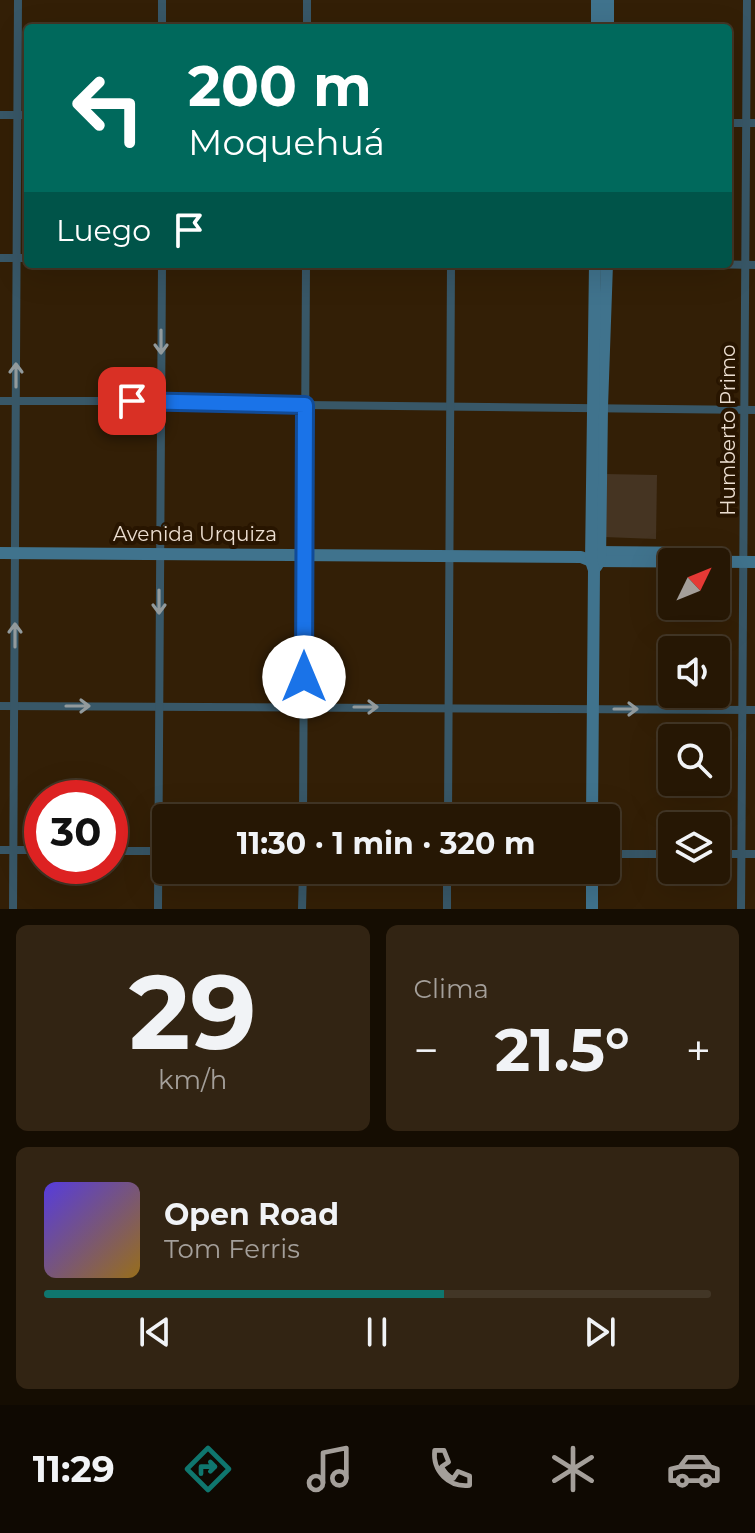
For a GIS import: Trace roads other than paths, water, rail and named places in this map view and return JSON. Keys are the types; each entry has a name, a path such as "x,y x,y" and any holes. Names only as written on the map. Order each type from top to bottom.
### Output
{"main road":[{"path":"597,0 597,24"},
{"path":"608,0 608,24"},
{"path":"595,268 598,408"},
{"path":"592,804 593,559 607,268"},
{"name":"Avenida Urquiza","path":"0,553 749,558"},
{"path":"592,884 592,909"}],"street":[{"path":"13,909 17,258 23,115 18,0"},
{"path":"162,0 162,24"},
{"path":"307,0 307,24"},
{"name":"Humberto Primo","path":"741,909 742,710 749,558 744,410 750,265 747,0"},
{"path":"0,115 23,115"},
{"path":"0,258 24,258"},
{"path":"161,804 162,268"},
{"path":"303,804 306,268"},
{"path":"448,804 451,268"},
{"path":"0,401 755,410"},
{"path":"0,706 755,710"},
{"path":"0,850 24,850"},
{"path":"128,851 152,851"},
{"path":"620,854 658,854"},
{"path":"730,854 755,854"},
{"path":"158,909 160,884"},
{"path":"302,909 303,884"},
{"path":"447,884 447,909"}]}
